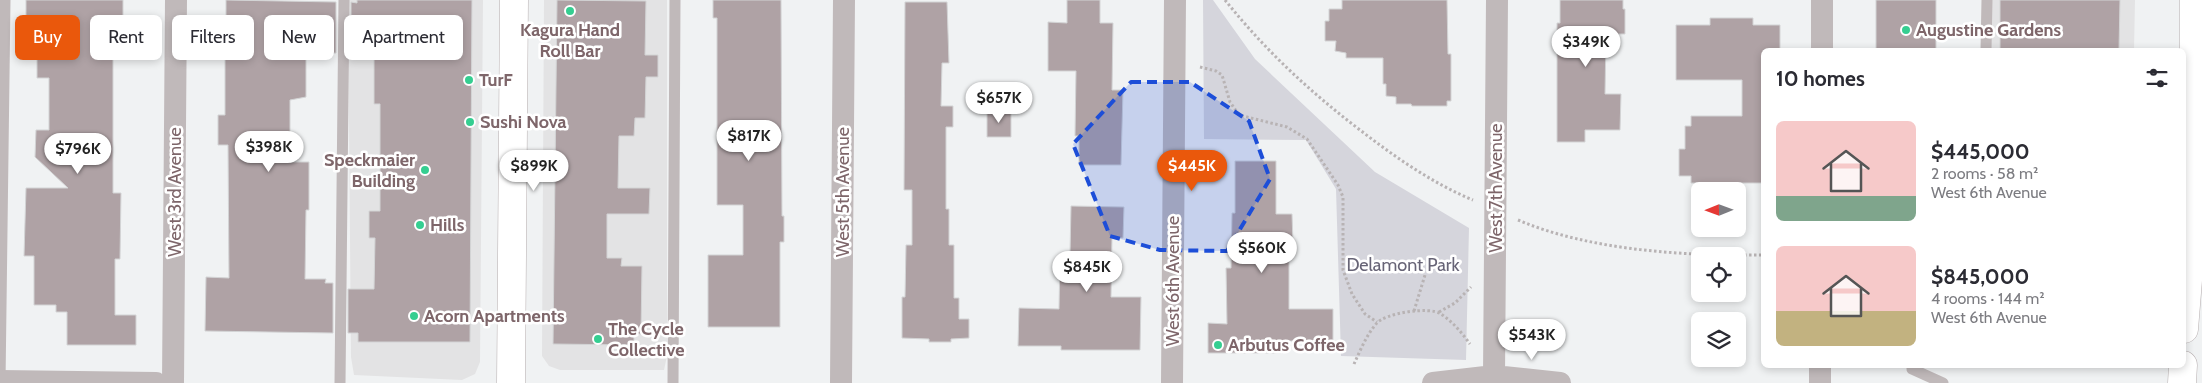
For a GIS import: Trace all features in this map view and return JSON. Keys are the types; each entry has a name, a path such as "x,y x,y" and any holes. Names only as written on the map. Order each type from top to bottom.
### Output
{"main road":[{"path":"511,383 514,0"},
{"path":"2186,270 2187,240 2194,207 2194,0"},
{"path":"2182,383 2183,368"}],"street":[{"name":"West 3rd Avenue","path":"173,383 176,0"},
{"name":"West 5th Avenue","path":"841,383 844,0"},
{"name":"West 6th Avenue","path":"1172,383 1175,0"},
{"name":"West 7th Avenue","path":"1494,376 1497,0"},
{"path":"1822,0 1822,48"},
{"path":"1820,368 1820,383"},
{"path":"1433,383 1494,376 1560,383"},
{"path":"0,382 156,383"}],"lane":[{"path":"0,382 5,0"},
{"path":"340,383 344,0"},
{"path":"673,383 676,0"},
{"path":"1986,48 1987,0"},
{"path":"1912,368 1943,383"}],"path":[{"path":"1225,0 1274,57 1317,97 1413,168 1449,190 1471,199"},
{"path":"1200,67 1216,71 1222,75 1230,102 1240,115 1287,127 1307,139 1338,185 1343,197 1344,270 1352,294 1365,314 1377,322"},
{"path":"1521,221 1587,240 1648,250 1701,256 1761,255"},
{"path":"1414,311 1425,275"},
{"path":"1354,364 1377,322 1392,315 1414,311 1439,312 1455,303 1470,287"},
{"path":"1439,312 1457,328 1470,344"}],"highlighted area":[{"path":"1131,82 1190,82 1249,121 1270,179 1227,251 1160,250 1110,236 1073,144"}],"shaded area":[{"path":"348,0 483,0 480,362 475,374 462,380 354,375 351,357 349,60 463,60 463,15 348,15"},
{"path":"544,0 667,0 667,356 664,370 560,370 549,366 542,356"},
{"path":"1987,0 2135,0 2134,48 1986,48"}],"green space":[{"name":"Delamont Park","path":"1203,0 1213,0 1255,59 1375,172 1469,228 1466,360 1341,356 1336,189 1306,140 1204,139"}],"building":[{"path":"26,0 123,0 123,15 90,15 90,60 113,60 113,193 121,193 120,259 115,259 115,315 136,315 136,345 67,345 67,312 56,312 56,305 34,305 34,256 24,256 26,188 68,188 35,157 36,130 49,130 49,78 37,78 37,60 80,60 80,15 26,15"},
{"path":"226,0 336,2 336,53 334,53 334,15 264,15 264,60 306,60 306,97 290,100 290,162 309,162 309,210 306,210 305,279 326,279 325,283 333,283 333,333 205,331 206,277 229,278 228,145 218,145 218,115 225,115 225,60 254,60 254,15 226,15"},
{"path":"357,0 472,0 470,342 358,342 358,333 348,333 348,289 374,289 375,238 369,238 369,211 380,211 380,104 374,104 374,60 463,60 463,15 351,15 351,2 357,3"},
{"path":"557,0 646,1 645,55 658,55 658,77 646,77 645,118 635,118 634,136 619,136 618,188 650,188 649,214 607,214 607,258 622,258 621,266 642,266 641,334 634,334 634,345 553,344"},
{"path":"713,0 781,0 782,216 784,216 784,242 780,242 780,327 708,327 708,255 743,255 743,205 717,205 717,18 713,18"},
{"path":"1067,0 1100,0 1100,23 1113,23 1112,90 1123,90 1121,165 1079,165 1079,136 1075,136 1076,71 1048,71 1048,22 1067,23"},
{"path":"1342,0 1447,0 1448,54 1451,54 1451,101 1447,101 1447,106 1396,104 1396,97 1386,96 1386,84 1383,84 1383,58 1346,58 1346,53 1335,51 1336,41 1325,41 1325,21 1329,21 1329,9 1342,9"},
{"path":"1560,0 1623,0 1623,9 1625,9 1625,34 1606,34 1605,94 1621,94 1620,130 1585,130 1585,142 1557,142 1557,23 1560,23"},
{"name":"Augustine Gardens","path":"1876,0 1936,0 1936,48 1876,48"},
{"path":"2000,0 2120,0 2119,48 2000,48"},
{"path":"905,2 947,2 949,63 942,63 941,106 953,106 953,127 946,127 946,209 949,209 949,245 954,245 954,298 959,298 959,319 969,319 969,338 951,339 951,342 929,342 929,339 902,338 902,297 905,297 906,245 912,245 912,190 904,190"},
{"path":"1710,18 1753,18 1753,25 1780,25 1780,48 1761,48 1761,183 1691,182 1691,176 1679,176 1679,149 1685,149 1685,126 1691,126 1691,116 1742,116 1742,80 1676,80 1676,25 1710,25"},
{"path":"987,111 1011,111 1011,137 987,137"},
{"path":"1235,161 1276,161 1276,214 1292,214 1293,244 1289,244 1289,309 1333,309 1333,341 1281,341 1281,353 1208,353 1208,323 1227,324 1226,268 1231,268 1232,213 1235,213"},
{"path":"1071,206 1124,207 1123,238 1112,238 1111,297 1141,297 1140,350 1061,350 1061,346 1018,346 1019,308 1059,309 1060,254 1070,254"}],"place":[{"name":"Kagura Hand Roll Bar","path":"570,11"},
{"name":"Augustine Gardens","path":"1906,30"},
{"name":"TurF","path":"469,80"},
{"name":"Sushi Nova","path":"470,122"},
{"name":"Speckmaier Building","path":"425,170"},
{"name":"Hills","path":"420,225"},
{"name":"Acorn Apartments","path":"414,316"},
{"name":"The Cycle Collective","path":"598,339"},
{"name":"Arbutus Coffee","path":"1218,345"}]}
